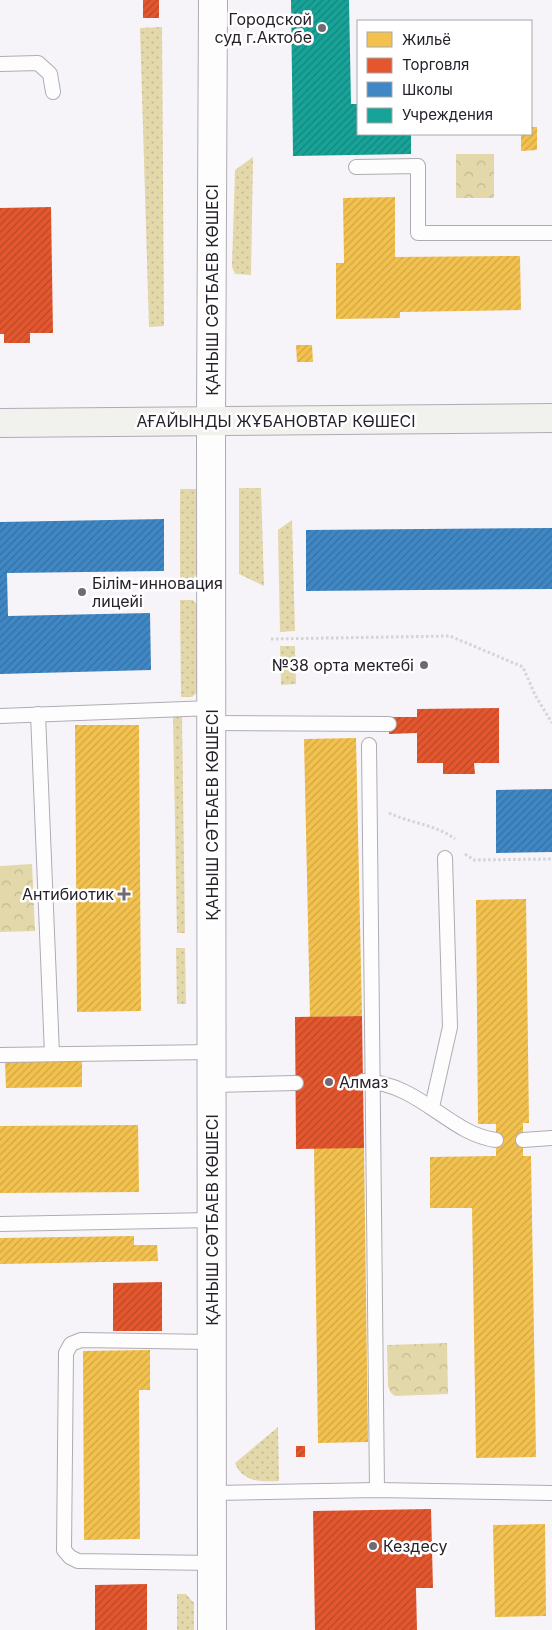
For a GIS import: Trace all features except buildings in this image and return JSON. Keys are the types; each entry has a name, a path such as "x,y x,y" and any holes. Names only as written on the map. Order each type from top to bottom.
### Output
{"street":[{"name":"ҚАНЫШ СӘТБАЕВ КӨШЕСІ","path":"212,1630 211,421 214,0"},
{"name":"АҒАЙЫНДЫ ЖҰБАНОВТАР КӨШЕСІ","path":"0,423 552,418"}],"lane":[{"path":"0,64 38,63 50,74 53,92"},
{"path":"356,167 418,166 418,233 552,233"},
{"path":"38,714 52,1054"},
{"path":"0,716 38,714 212,715 389,724"},
{"path":"369,745 369,1082 378,1490"},
{"path":"432,1107 450,1028 446,858"},
{"path":"0,1055 212,1052"},
{"path":"369,1082 413,1095 480,1138 496,1140"},
{"path":"212,1085 296,1083"},
{"path":"523,1140 552,1138"},
{"path":"0,1224 212,1220"},
{"path":"212,1342 81,1340 71,1344 66,1353 64,1550 70,1557 78,1561 212,1563"},
{"path":"212,1493 378,1490 552,1493"}],"path":[{"path":"271,639 450,636 523,667 535,695 552,724"},
{"path":"383,810 406,821 447,833 458,842"},
{"path":"461,848 464,853 474,860 552,859"}],"green space":[{"path":"162,27 164,326 149,327 140,28"},
{"path":"456,154 494,154 494,198 456,198"},
{"path":"253,157 251,275 235,274 232,267 235,170"},
{"path":"239,488 261,488 264,586 239,574"},
{"path":"180,489 196,489 197,573 193,579 180,579"},
{"path":"292,520 295,631 280,632 278,530"},
{"path":"180,600 193,600 200,608 200,690 192,697 181,697"},
{"path":"280,646 295,646 296,684 281,685"},
{"path":"173,717 182,717 185,933 177,933"},
{"path":"32,864 35,931 0,932 0,866"},
{"path":"176,948 185,948 186,1004 177,1004"},
{"path":"447,1343 448,1394 395,1396 391,1393 388,1386 387,1345"},
{"path":"278,1427 279,1481 253,1480 242,1474 235,1463"},
{"path":"177,1594 186,1594 194,1603 194,1630 177,1630"}],"place":[{"name":"Городской суд г.Актобе","path":"322,28"},
{"name":"Білім-инновация лицейі","path":"82,592"},
{"name":"№38 орта мектебі","path":"424,665"},
{"name":"Антибиотик","path":"124,894"},
{"name":"Алмаз","path":"329,1082"},
{"name":"Кездесу","path":"373,1546"}]}
